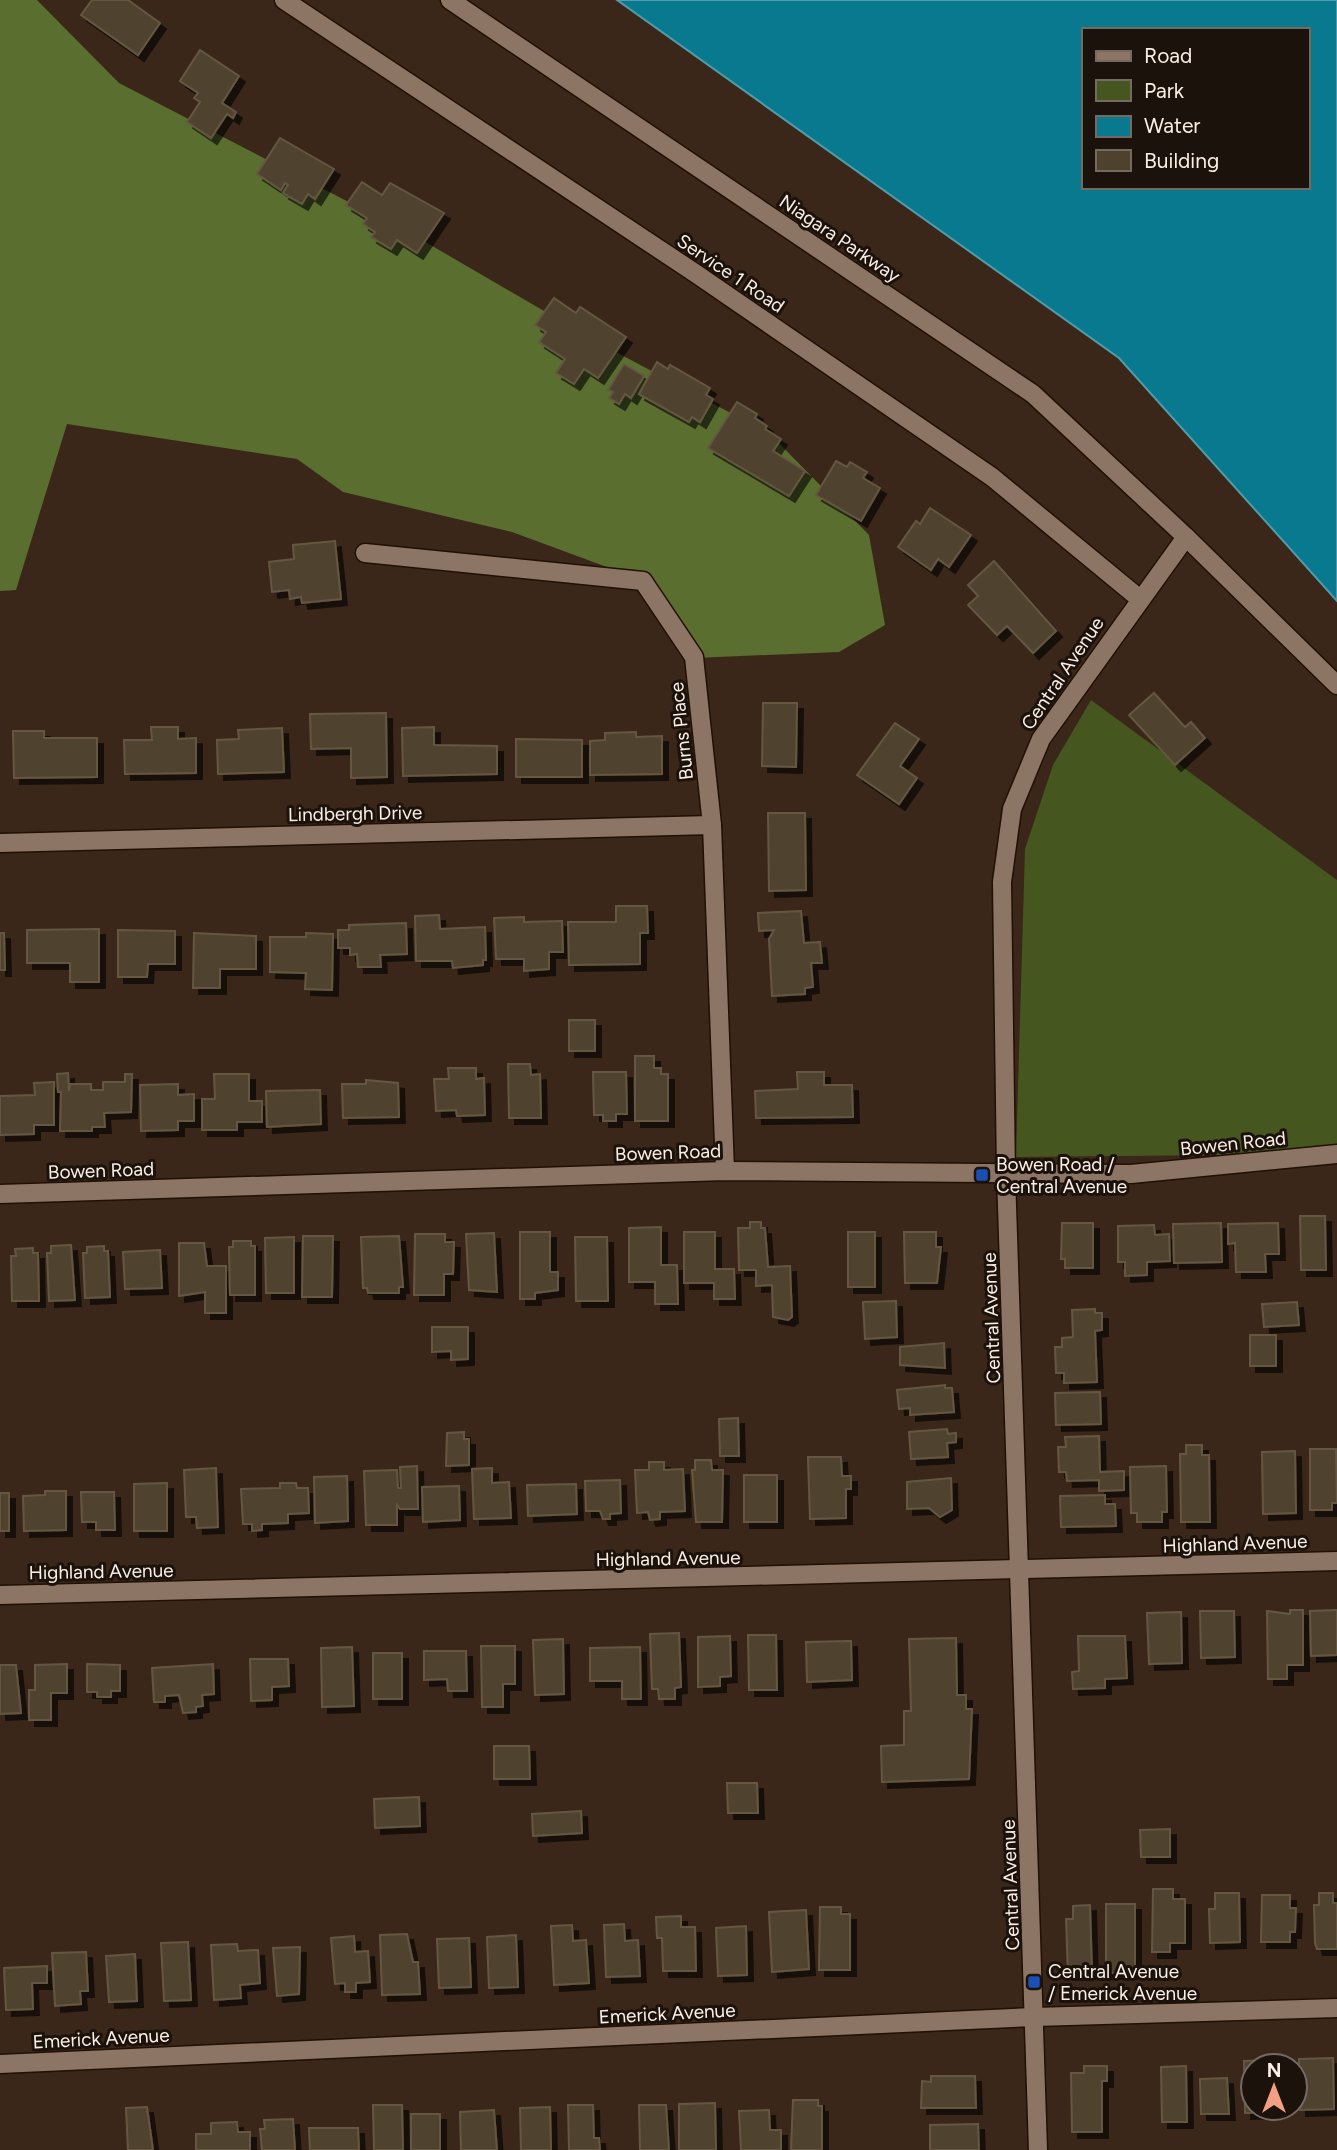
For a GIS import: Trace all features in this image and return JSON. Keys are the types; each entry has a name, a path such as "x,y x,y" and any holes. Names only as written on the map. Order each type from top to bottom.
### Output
{"street":[{"name":"Service 1 Road","path":"285,0 684,266 992,477 1140,599"},
{"name":"Niagara Parkway","path":"450,0 1032,394 1186,537 1337,685"},
{"name":"Central Avenue","path":"1038,2150 1006,1175 1002,882 1012,809 1041,739 1186,537"},
{"name":"Burns Place","path":"365,553 643,581 694,657 712,825 725,1171"},
{"name":"Lindbergh Drive","path":"0,843 712,825"},
{"name":"Bowen Road","path":"0,1194 725,1171 1131,1174 1337,1154"},
{"name":"Highland Avenue","path":"0,1595 1337,1561"},
{"name":"Emerick Avenue","path":"0,2064 1035,2017 1337,2008"}],"green space":[{"path":"0,0 37,0 119,83 422,240 599,343 770,434 869,535 885,625 839,652 694,658 642,580 512,532 343,492 297,459 67,424 16,590 0,591"},
{"path":"1091,700 1337,880 1337,1154 1016,1157 1025,849 1053,765"}],"water":[{"path":"617,0 1337,0 1337,601 1119,358"}],"building":[{"path":"92,0 128,0 160,23 138,55 81,15"},
{"path":"200,50 239,76 222,103 236,112 233,118 227,114 211,138 187,122 200,102 194,98 198,93 180,81"},
{"path":"280,138 334,169 315,199 308,194 302,204 283,193 288,185 285,183 281,190 257,174"},
{"path":"362,182 382,195 390,183 444,213 417,253 397,240 391,249 371,237 375,232 363,224 367,218 346,205"},
{"path":"554,298 576,313 580,307 626,337 598,378 584,369 574,384 556,373 565,359 539,342 546,332 535,325"},
{"path":"657,362 668,369 670,365 710,388 706,395 713,399 700,422 692,417 689,422 639,394"},
{"path":"624,364 644,376 631,398 625,394 619,404 609,398 613,392 608,390"},
{"path":"737,402 757,414 755,418 767,426 765,429 781,439 773,451 805,471 789,496 708,448"},
{"path":"836,461 847,467 850,462 867,472 863,478 880,488 861,521 816,495"},
{"path":"930,508 971,535 949,567 938,559 931,570 898,547 916,521 920,524"},
{"path":"335,541 341,599 302,603 301,597 290,599 289,590 272,592 269,562 294,559 293,545"},
{"path":"994,561 1056,631 1033,653 1007,626 997,635 968,605 978,596 968,585"},
{"path":"1154,693 1185,727 1191,722 1205,738 1175,765 1129,715"},
{"path":"763,703 797,703 796,767 762,766"},
{"path":"386,713 387,777 351,778 351,748 311,749 310,714"},
{"path":"895,723 919,739 900,766 917,778 899,804 857,775"},
{"path":"151,727 178,727 178,739 196,738 196,773 125,774 124,740 152,740"},
{"path":"434,727 434,745 497,746 497,774 403,776 402,728"},
{"path":"282,728 284,772 218,774 217,740 239,739 238,730"},
{"path":"13,731 44,731 44,738 97,738 97,777 14,778"},
{"path":"636,732 636,737 662,736 662,774 590,775 590,741 605,740 605,733"},
{"path":"516,739 582,740 582,777 516,777"},
{"path":"768,813 805,813 806,890 769,891"},
{"path":"616,906 647,906 648,933 640,933 640,964 569,965 568,922 616,922"},
{"path":"801,911 804,943 820,942 822,963 811,963 813,987 805,988 805,994 772,996 769,939 774,930 759,931 758,913"},
{"path":"439,915 440,929 485,927 486,960 483,960 483,965 453,968 452,961 416,961 415,916"},
{"path":"524,917 524,922 562,921 563,952 549,952 549,969 524,971 524,959 496,959 494,918"},
{"path":"406,923 407,954 380,955 381,967 358,967 357,954 350,955 350,948 338,948 338,930 349,930 349,925"},
{"path":"99,929 99,982 70,982 70,963 27,963 27,930"},
{"path":"118,930 175,931 175,964 148,964 147,977 118,977"},
{"path":"0,933 4,933 5,970 0,970"},
{"path":"194,933 256,936 256,969 220,969 220,988 193,988"},
{"path":"306,933 333,934 332,990 305,989 306,973 270,972 270,937 306,937"},
{"path":"569,1020 595,1020 595,1051 569,1051"},
{"path":"635,1056 654,1056 654,1068 661,1068 661,1074 668,1074 668,1121 635,1121"},
{"path":"508,1064 530,1064 531,1075 540,1074 541,1118 509,1118"},
{"path":"448,1068 476,1068 476,1079 484,1078 485,1115 457,1116 456,1110 436,1111 434,1079 449,1079"},
{"path":"593,1072 626,1072 627,1114 616,1114 616,1121 603,1121 603,1115 594,1115"},
{"path":"797,1072 824,1072 824,1085 852,1085 853,1117 756,1118 755,1091 798,1089"},
{"path":"68,1073 69,1091 70,1084 91,1084 91,1090 103,1090 103,1082 125,1082 125,1074 132,1074 131,1112 104,1113 105,1127 92,1127 92,1131 60,1131 61,1092 58,1092 57,1074"},
{"path":"214,1074 249,1074 249,1101 262,1101 262,1122 237,1122 237,1130 202,1130 202,1099 215,1099"},
{"path":"366,1080 398,1083 399,1117 343,1118 342,1084 366,1084"},
{"path":"54,1082 54,1125 34,1125 34,1134 0,1135 0,1096 35,1095 34,1083"},
{"path":"178,1084 178,1095 194,1094 194,1121 178,1121 178,1130 141,1131 140,1085"},
{"path":"320,1090 321,1124 267,1127 266,1091"},
{"path":"1300,1216 1325,1216 1326,1270 1301,1270"},
{"path":"750,1222 761,1222 761,1228 765,1228 768,1267 790,1266 792,1317 788,1320 773,1317 772,1285 756,1286 756,1270 739,1270 738,1228 750,1228"},
{"path":"1062,1223 1093,1223 1093,1268 1065,1268 1065,1259 1061,1259"},
{"path":"1221,1223 1222,1262 1174,1263 1173,1224"},
{"path":"1278,1223 1279,1254 1265,1254 1266,1272 1236,1272 1235,1243 1228,1244 1228,1224"},
{"path":"1154,1225 1155,1235 1169,1234 1170,1261 1147,1262 1147,1275 1125,1276 1125,1262 1118,1262 1118,1226"},
{"path":"661,1227 661,1265 677,1265 678,1304 655,1304 655,1282 629,1282 629,1228"},
{"path":"520,1232 550,1232 550,1272 558,1272 558,1290 535,1293 535,1299 520,1299"},
{"path":"684,1232 715,1232 715,1269 734,1269 735,1299 714,1299 714,1283 684,1283"},
{"path":"848,1232 875,1232 875,1287 848,1287"},
{"path":"904,1232 936,1232 936,1247 941,1247 937,1283 905,1283"},
{"path":"494,1233 497,1292 469,1290 466,1234"},
{"path":"415,1234 445,1234 445,1242 454,1242 453,1274 444,1274 444,1295 414,1295"},
{"path":"303,1236 333,1236 332,1297 302,1297"},
{"path":"399,1236 403,1287 399,1287 399,1293 368,1293 367,1288 363,1288 361,1237"},
{"path":"294,1237 294,1293 266,1293 265,1238"},
{"path":"575,1237 607,1237 608,1301 576,1301"},
{"path":"233,1241 251,1241 251,1246 255,1246 255,1295 230,1295 229,1247 233,1247"},
{"path":"179,1243 204,1243 207,1266 226,1266 226,1313 205,1313 205,1292 179,1296"},
{"path":"71,1245 75,1300 49,1301 47,1253 51,1253 51,1246"},
{"path":"104,1246 104,1251 108,1251 110,1297 85,1298 83,1253 87,1253 87,1247"},
{"path":"33,1248 33,1253 38,1253 39,1301 12,1301 11,1256 16,1256 15,1249"},
{"path":"160,1250 162,1288 125,1289 123,1252"},
{"path":"896,1301 897,1337 865,1339 863,1302"},
{"path":"1297,1302 1299,1325 1264,1327 1262,1304"},
{"path":"1095,1309 1095,1313 1102,1313 1102,1330 1095,1331 1097,1382 1064,1383 1064,1373 1056,1373 1055,1347 1062,1347 1062,1338 1073,1337 1072,1310"},
{"path":"432,1327 468,1327 468,1359 451,1360 451,1351 432,1352"},
{"path":"1250,1335 1276,1335 1276,1366 1250,1366"},
{"path":"944,1343 945,1368 900,1365 900,1347"},
{"path":"945,1385 945,1388 952,1388 954,1412 910,1415 910,1408 899,1409 897,1390"},
{"path":"1100,1392 1101,1424 1056,1425 1055,1393"},
{"path":"738,1418 739,1456 720,1456 719,1419"},
{"path":"947,1429 948,1434 956,1433 956,1442 947,1443 948,1457 911,1459 909,1432"},
{"path":"464,1432 464,1439 469,1439 469,1465 446,1466 447,1433"},
{"path":"1099,1436 1100,1472 1124,1471 1124,1490 1099,1491 1099,1480 1067,1481 1066,1472 1059,1472 1058,1447 1066,1447 1065,1437"},
{"path":"1186,1445 1202,1445 1202,1455 1209,1455 1210,1522 1181,1522 1180,1454 1186,1454"},
{"path":"1310,1449 1336,1449 1337,1503 1332,1503 1332,1510 1310,1510"},
{"path":"1295,1451 1296,1513 1263,1514 1262,1452"},
{"path":"808,1457 841,1457 842,1476 851,1476 851,1489 846,1489 846,1518 810,1519"},
{"path":"695,1460 711,1460 712,1470 723,1470 722,1522 696,1522 692,1470 695,1470"},
{"path":"649,1462 664,1462 664,1470 683,1469 685,1511 660,1512 660,1519 650,1520 648,1512 637,1513 635,1470 649,1470"},
{"path":"417,1466 418,1509 400,1509 397,1505 397,1525 366,1525 364,1471 397,1470 398,1488 401,1488 400,1467"},
{"path":"1166,1466 1167,1512 1162,1512 1162,1522 1137,1522 1137,1513 1131,1513 1130,1467"},
{"path":"216,1468 218,1527 197,1528 196,1517 186,1517 184,1470"},
{"path":"492,1468 492,1483 509,1482 511,1518 474,1519 472,1469"},
{"path":"744,1475 777,1475 777,1522 744,1522"},
{"path":"347,1476 348,1521 315,1523 314,1477"},
{"path":"951,1478 952,1510 940,1517 929,1508 907,1509 907,1482"},
{"path":"620,1480 621,1513 610,1514 610,1519 603,1519 600,1511 586,1511 585,1481"},
{"path":"167,1483 167,1531 134,1531 134,1484"},
{"path":"280,1483 296,1483 297,1488 308,1488 309,1513 288,1514 288,1523 262,1524 262,1530 252,1531 252,1524 243,1524 241,1489 280,1488"},
{"path":"576,1484 577,1514 528,1516 527,1485"},
{"path":"459,1486 460,1520 423,1522 422,1487"},
{"path":"45,1491 66,1491 66,1530 24,1531 23,1496 45,1495"},
{"path":"81,1492 114,1492 115,1530 96,1530 96,1522 82,1522"},
{"path":"0,1493 9,1493 9,1531 0,1531"},
{"path":"1105,1495 1105,1504 1115,1504 1116,1526 1061,1527 1060,1496"},
{"path":"1290,1610 1303,1610 1303,1665 1287,1665 1287,1679 1268,1679 1267,1611 1290,1614"},
{"path":"1337,1610 1337,1655 1311,1656 1310,1611"},
{"path":"1200,1611 1234,1611 1235,1657 1201,1658"},
{"path":"1181,1612 1182,1663 1149,1664 1147,1613"},
{"path":"679,1633 681,1687 675,1688 675,1699 659,1699 658,1689 652,1689 650,1634"},
{"path":"748,1635 776,1635 777,1690 749,1690"},
{"path":"730,1636 731,1676 720,1677 720,1686 698,1687 698,1637"},
{"path":"1078,1636 1125,1636 1127,1678 1105,1679 1105,1688 1073,1689 1072,1672 1079,1671"},
{"path":"956,1638 957,1695 966,1695 966,1709 972,1709 969,1779 882,1782 881,1746 904,1745 904,1711 911,1711 909,1639"},
{"path":"563,1639 564,1694 535,1695 533,1640"},
{"path":"851,1641 852,1680 807,1682 806,1642"},
{"path":"481,1646 515,1646 515,1684 503,1684 503,1707 482,1707"},
{"path":"352,1647 354,1706 322,1707 321,1648"},
{"path":"640,1647 641,1699 622,1699 622,1681 590,1681 590,1648"},
{"path":"424,1651 466,1651 467,1691 448,1691 447,1679 424,1680"},
{"path":"373,1653 402,1653 402,1699 373,1699"},
{"path":"250,1659 288,1659 289,1686 272,1687 272,1700 251,1701"},
{"path":"67,1664 67,1693 51,1693 51,1720 29,1720 29,1690 35,1690 35,1665"},
{"path":"87,1664 120,1665 120,1691 111,1691 111,1697 97,1697 97,1692 87,1692"},
{"path":"213,1664 214,1694 202,1695 203,1706 196,1707 196,1712 183,1713 179,1695 165,1696 165,1702 154,1702 152,1668"},
{"path":"0,1665 16,1665 21,1713 0,1714"},
{"path":"494,1746 529,1746 530,1779 494,1779"},
{"path":"727,1783 757,1783 758,1813 728,1813"},
{"path":"419,1797 420,1826 375,1828 374,1799"},
{"path":"581,1811 582,1833 533,1836 532,1814"},
{"path":"1170,1829 1170,1857 1141,1857 1140,1830"},
{"path":"1153,1889 1173,1889 1173,1899 1185,1899 1185,1943 1170,1943 1170,1952 1152,1952"},
{"path":"1215,1893 1239,1893 1240,1942 1210,1943 1209,1909 1215,1909"},
{"path":"1319,1893 1333,1893 1333,1903 1337,1903 1337,1949 1317,1949 1315,1943 1314,1905 1319,1905"},
{"path":"1262,1895 1290,1895 1290,1908 1296,1908 1295,1932 1290,1932 1290,1942 1261,1942"},
{"path":"1106,1904 1135,1904 1135,1973 1106,1973"},
{"path":"1090,1905 1092,1973 1068,1974 1066,1919 1073,1919 1073,1906"},
{"path":"820,1907 841,1907 841,1914 850,1914 850,1970 819,1970"},
{"path":"806,1910 809,1969 772,1972 769,1912"},
{"path":"681,1916 681,1927 695,1927 696,1971 663,1971 662,1938 657,1938 656,1917"},
{"path":"624,1924 625,1941 638,1940 640,1976 606,1977 604,1925"},
{"path":"572,1925 573,1941 586,1940 589,1983 554,1985 551,1926"},
{"path":"746,1926 747,1975 718,1976 716,1928"},
{"path":"407,1934 413,1962 418,1962 420,1994 382,1995 380,1935"},
{"path":"516,1935 518,1987 489,1988 487,1937"},
{"path":"354,1936 355,1952 368,1951 370,1982 356,1983 356,1992 345,1992 345,1983 335,1984 331,1938"},
{"path":"469,1938 471,1987 439,1988 437,1939"},
{"path":"188,1942 191,2000 164,2001 161,1943"},
{"path":"237,1944 238,1951 258,1950 260,1983 240,1985 241,1998 214,2000 211,1945"},
{"path":"300,1947 299,1994 277,1996 273,1948"},
{"path":"86,1952 88,1991 80,1991 81,2004 55,2006 52,1953"},
{"path":"135,1954 137,2001 109,2002 106,1956"},
{"path":"47,1966 47,1983 32,1983 33,2009 6,2010 4,1968"},
{"path":"1333,2058 1334,2109 1309,2110 1309,2059"},
{"path":"1084,2066 1107,2066 1107,2081 1102,2081 1102,2132 1072,2132 1071,2073 1084,2073"},
{"path":"1186,2066 1187,2122 1162,2122 1161,2067"},
{"path":"931,2076 975,2076 976,2108 921,2108 922,2081 931,2082"},
{"path":"1227,2078 1229,2114 1201,2114 1200,2079"},
{"path":"793,2100 818,2100 818,2106 822,2106 822,2150 791,2150"},
{"path":"715,2103 716,2150 679,2150 679,2104"},
{"path":"373,2105 402,2105 403,2150 374,2150"},
{"path":"568,2105 593,2105 594,2138 599,2138 600,2150 569,2150"},
{"path":"639,2105 666,2105 669,2150 640,2150"},
{"path":"147,2107 153,2150 128,2150 126,2108"},
{"path":"550,2107 551,2150 521,2150 520,2108"},
{"path":"494,2110 497,2150 461,2150 460,2112"},
{"path":"769,2110 770,2130 781,2130 781,2150 741,2150 739,2111"},
{"path":"411,2114 440,2114 440,2150 411,2150"},
{"path":"293,2119 295,2150 262,2150 260,2129 265,2129 264,2120"},
{"path":"237,2122 238,2132 250,2132 250,2150 196,2150 196,2134 211,2134 211,2123"},
{"path":"978,2124 979,2150 930,2150 930,2125"},
{"path":"309,2128 358,2128 359,2150 310,2150"}],"place":[{"name":"Bowen Road / Central Avenue","path":"982,1175"},
{"name":"Central Avenue / Emerick Avenue","path":"1034,1982"}]}
